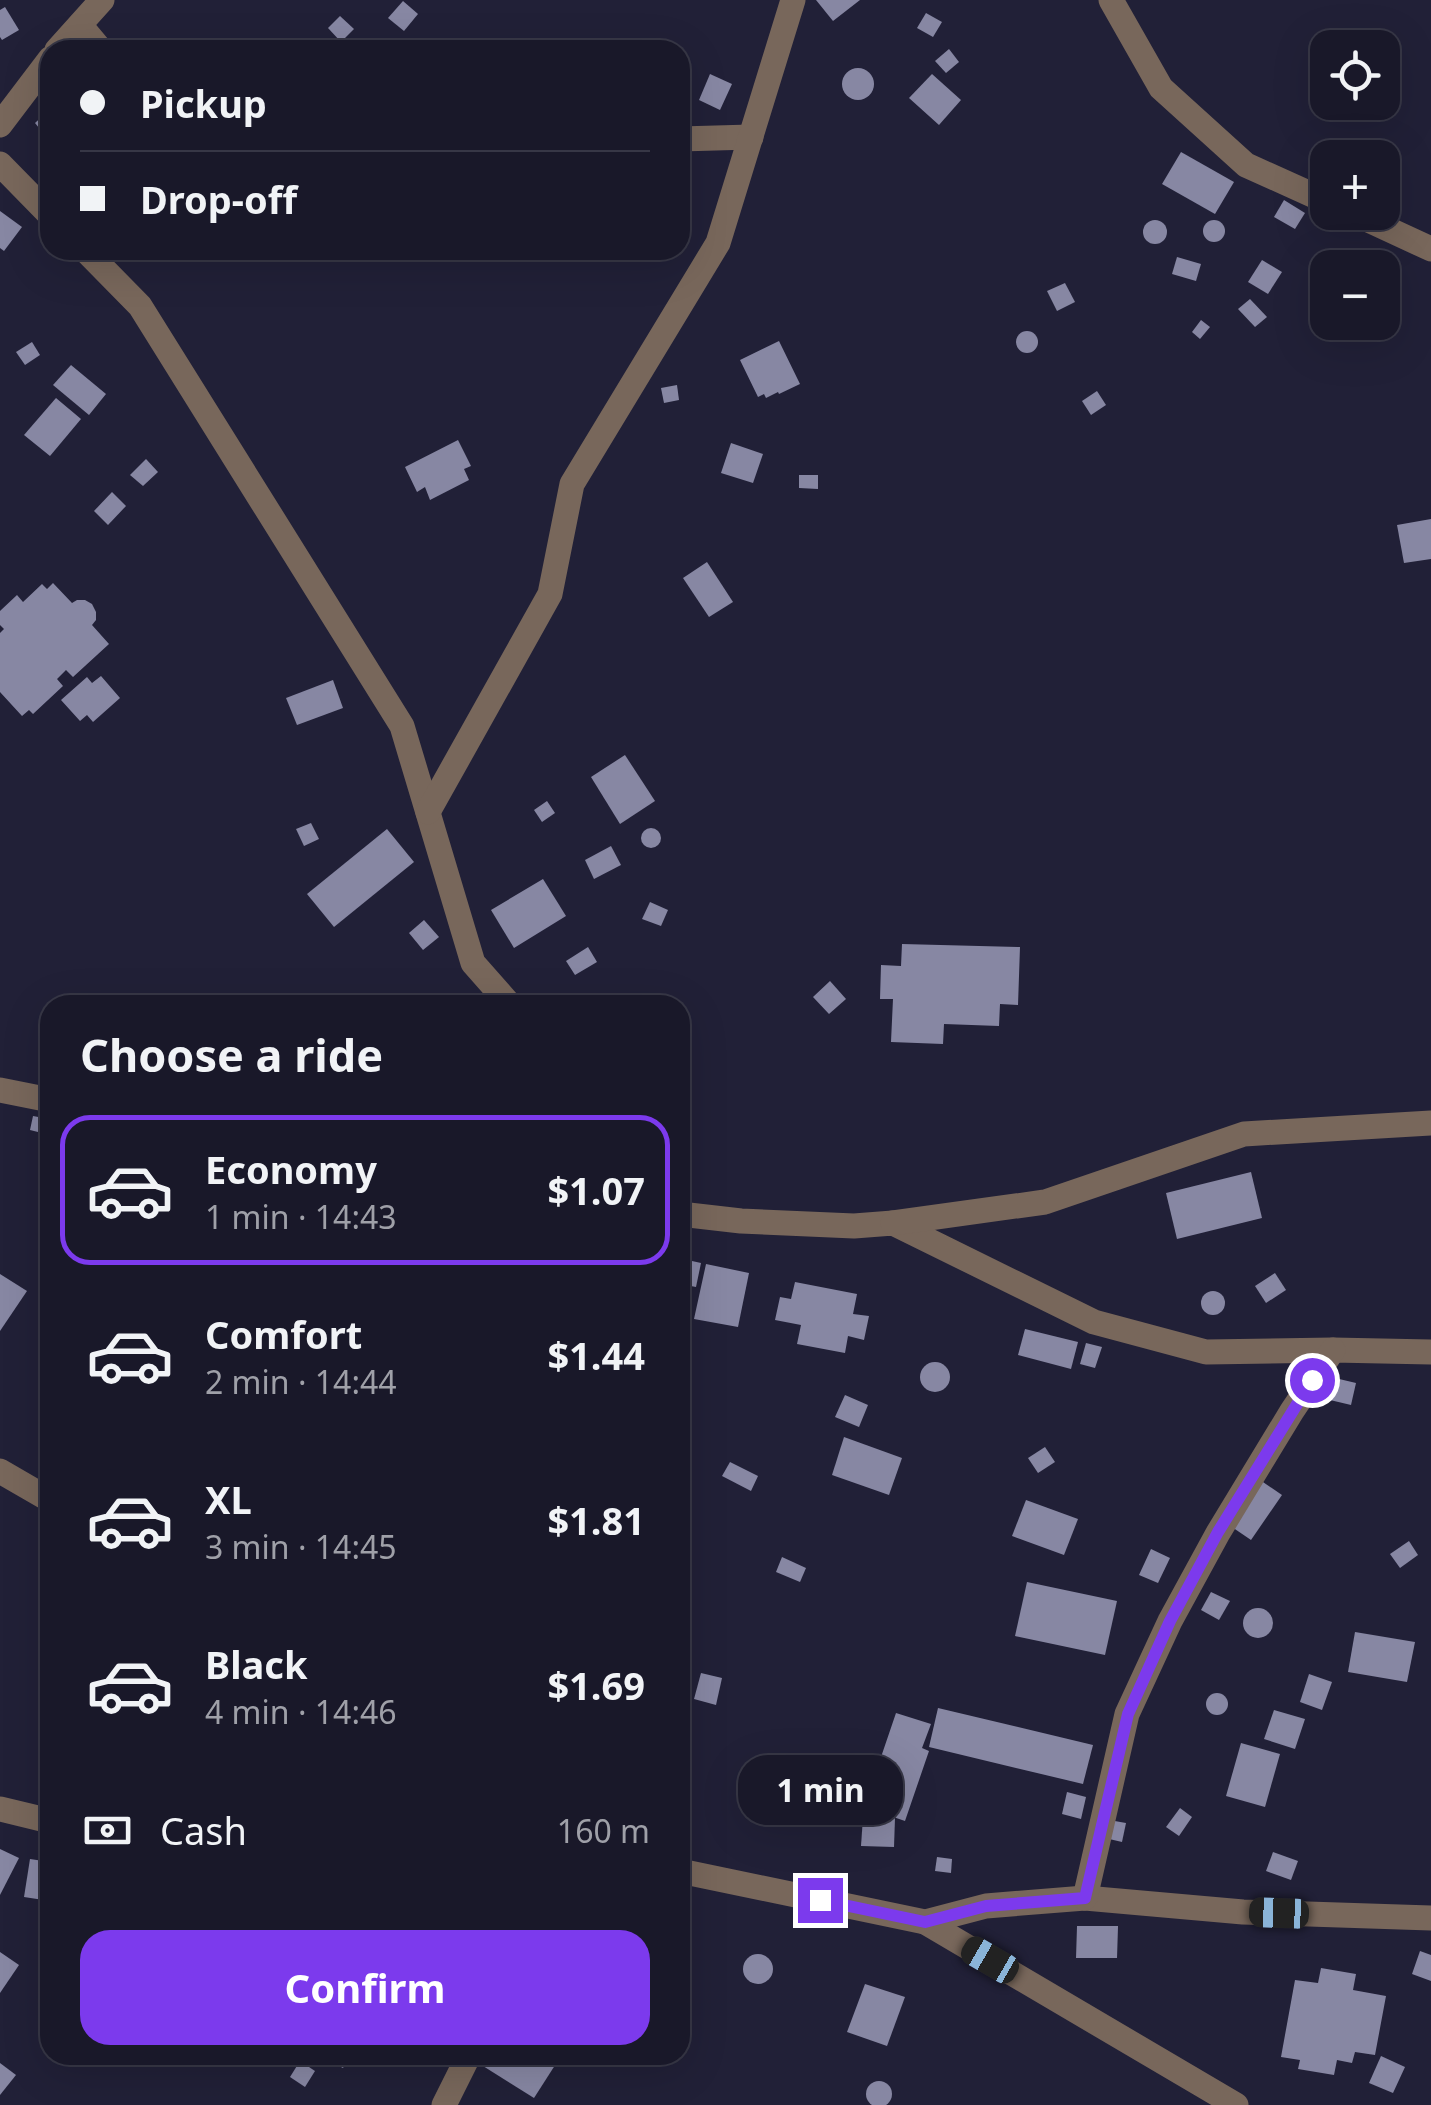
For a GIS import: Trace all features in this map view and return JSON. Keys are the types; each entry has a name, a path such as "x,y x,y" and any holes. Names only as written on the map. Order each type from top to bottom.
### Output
{"street":[{"path":"66,40 102,0"},
{"path":"428,812 550,594 572,484 718,243 793,0"},
{"path":"1111,0 1161,88 1246,165 1310,194"},
{"path":"80,25 93,40"},
{"path":"0,124 40,72"},
{"path":"690,139 751,137"},
{"path":"0,164 40,205"},
{"path":"1389,230 1431,249"},
{"path":"95,260 140,306 402,726 472,964 501,995"},
{"path":"0,1090 40,1098"},
{"path":"690,1210 741,1221 854,1226 893,1223 1045,1202 1244,1134 1431,1123"},
{"path":"893,1223 1094,1322 1206,1352 1431,1352"},
{"path":"1085,1898 1128,1714 1170,1621 1218,1532 1333,1350"},
{"path":"0,1471 40,1494"},
{"path":"0,1809 40,1819"},
{"path":"690,1872 925,1922 1236,2105"},
{"path":"925,1922 986,1906 1085,1898 1243,1912 1431,1918"},
{"path":"444,2105 464,2065"}],"building":[{"path":"816,0 860,0 833,21"},
{"path":"403,1 418,14 404,31 388,18"},
{"path":"5,7 19,30 2,40 0,10"},
{"path":"926,13 942,22 933,37 917,28"},
{"path":"340,16 354,29 339,40 328,28"},
{"path":"949,49 959,62 946,73 935,61"},
{"path":"858,68 870,72 874,84 870,96 858,100 846,96 842,84 846,72"},
{"path":"710,74 732,84 720,110 699,100"},
{"path":"932,74 961,100 939,125 909,98"},
{"path":"1181,152 1234,182 1215,214 1162,184"},
{"path":"1284,200 1305,213 1295,229 1274,217"},
{"path":"0,211 22,227 4,251 0,248"},
{"path":"1155,220 1164,223 1164,241 1155,244 1146,241 1143,232 1146,223"},
{"path":"1214,220 1222,223 1222,239 1214,242 1206,239 1203,231 1206,223"},
{"path":"1177,257 1201,264 1196,281 1172,274"},
{"path":"1262,260 1282,272 1268,294 1248,282"},
{"path":"1065,283 1075,302 1057,311 1047,291"},
{"path":"1250,299 1267,317 1255,327 1238,309"},
{"path":"1201,320 1210,327 1200,339 1192,332"},
{"path":"1027,331 1035,334 1035,350 1027,353 1019,350 1016,342 1019,334"},
{"path":"779,341 800,384 779,394 758,397 740,360"},
{"path":"32,342 40,355 25,365 16,352"},
{"path":"71,365 106,394 89,415 53,385"},
{"path":"677,385 679,400 664,403 661,388"},
{"path":"1097,391 1106,405 1091,415 1082,401"},
{"path":"56,398 81,419 50,456 24,435"},
{"path":"458,440 471,466 464,469 469,480 430,500 425,487 417,492 405,467"},
{"path":"731,443 763,454 753,483 721,473"},
{"path":"146,459 158,472 143,486 130,475"},
{"path":"799,475 818,475 818,489 799,488"},
{"path":"112,492 126,506 108,525 94,511"},
{"path":"1431,519 1431,559 1404,563 1397,525"},
{"path":"707,562 733,602 709,617 683,578"},
{"path":"53,583 72,603 85,600 92,604 96,620 92,625 109,644 73,677 66,670 57,679 63,686 33,714 29,710 22,716 0,692 0,633 4,629 0,625 0,611 17,595 23,602 42,584 47,589"},
{"path":"101,676 120,698 93,722 87,715 80,721 61,700 87,677 92,683"},
{"path":"333,680 343,708 297,725 286,698"},
{"path":"625,755 655,801 620,824 591,777"},
{"path":"547,801 555,813 542,822 534,810"},
{"path":"311,823 319,839 304,846 296,829"},
{"path":"647,828 655,828 661,838 655,848 647,848 641,842 641,834"},
{"path":"387,829 414,862 334,927 307,894"},
{"path":"611,846 621,865 594,879 585,860"},
{"path":"543,879 566,916 514,948 491,910"},
{"path":"650,902 668,910 661,926 642,919"},
{"path":"424,920 439,937 423,950 409,933"},
{"path":"902,944 1020,947 1018,1005 1000,1004 999,1026 944,1024 943,1044 891,1042 893,999 880,999 881,965 901,966"},
{"path":"588,947 597,962 575,975 566,961"},
{"path":"830,981 846,999 829,1014 813,997"},
{"path":"33,1116 40,1117 40,1132 30,1130"},
{"path":"1251,1172 1262,1218 1177,1239 1166,1193"},
{"path":"690,1261 701,1263 696,1287 690,1286"},
{"path":"706,1264 749,1273 738,1327 694,1319"},
{"path":"1275,1273 1286,1290 1266,1303 1255,1286"},
{"path":"0,1274 27,1291 0,1331"},
{"path":"795,1282 857,1294 853,1314 869,1316 864,1340 848,1336 845,1353 797,1344 801,1325 775,1320 780,1297 791,1299"},
{"path":"1213,1291 1222,1294 1222,1312 1213,1315 1204,1312 1201,1303 1204,1294"},
{"path":"1025,1329 1078,1342 1071,1369 1018,1355"},
{"path":"1086,1343 1102,1347 1095,1368 1080,1364"},
{"path":"935,1362 946,1366 950,1377 946,1388 935,1392 924,1388 920,1377 924,1366"},
{"path":"1335,1378 1356,1383 1351,1405 1330,1400"},
{"path":"845,1395 868,1405 859,1427 835,1417"},
{"path":"844,1437 902,1458 889,1495 832,1475"},
{"path":"1045,1447 1055,1462 1038,1473 1028,1458"},
{"path":"730,1462 758,1476 751,1491 722,1476"},
{"path":"1260,1480 1282,1495 1251,1540 1229,1525"},
{"path":"1026,1500 1078,1519 1064,1555 1012,1536"},
{"path":"1409,1541 1418,1555 1400,1568 1390,1554"},
{"path":"1151,1549 1170,1558 1158,1583 1139,1575"},
{"path":"782,1557 806,1568 800,1582 776,1572"},
{"path":"1027,1582 1117,1601 1105,1655 1015,1636"},
{"path":"1211,1592 1230,1601 1219,1620 1201,1610"},
{"path":"1258,1608 1269,1612 1273,1623 1269,1634 1258,1638 1247,1634 1243,1623 1247,1612"},
{"path":"1355,1632 1415,1642 1407,1682 1348,1672"},
{"path":"701,1673 722,1678 716,1705 694,1699"},
{"path":"1309,1674 1332,1682 1322,1710 1300,1702"},
{"path":"1217,1693 1225,1696 1225,1712 1217,1715 1209,1712 1206,1704 1209,1696"},
{"path":"938,1708 1093,1745 1083,1784 929,1747"},
{"path":"1274,1710 1305,1719 1295,1749 1264,1739"},
{"path":"896,1713 931,1724 922,1748 929,1751 905,1821 864,1807"},
{"path":"1241,1743 1280,1754 1265,1807 1226,1796"},
{"path":"1067,1792 1086,1797 1081,1819 1062,1814"},
{"path":"1180,1808 1192,1817 1179,1836 1166,1827"},
{"path":"863,1817 895,1818 894,1847 861,1846"},
{"path":"1109,1820 1126,1823 1122,1842 1105,1838"},
{"path":"0,1849 19,1858 0,1895"},
{"path":"1273,1852 1298,1861 1291,1880 1266,1871"},
{"path":"937,1857 952,1859 951,1873 935,1871"},
{"path":"30,1859 40,1860 40,1899 24,1897"},
{"path":"1077,1926 1118,1926 1117,1958 1076,1958"},
{"path":"1420,1951 1431,1955 1431,1981 1412,1974"},
{"path":"0,1952 19,1965 0,1993"},
{"path":"758,1954 772,1963 773,1969 764,1983 758,1984 744,1975 743,1969 752,1955"},
{"path":"1321,1968 1356,1974 1353,1990 1386,1996 1375,2055 1355,2052 1352,2063 1337,2060 1334,2075 1298,2069 1300,2060 1281,2057 1295,1980 1318,1983"},
{"path":"865,1984 905,1997 887,2046 847,2032"},
{"path":"1381,2056 1405,2067 1393,2093 1369,2083"},
{"path":"0,2063 16,2075 0,2095"},
{"path":"298,2065 315,2071 305,2087 290,2077"},
{"path":"484,2065 555,2065 534,2098"},
{"path":"874,2082 884,2082 891,2089 891,2099 884,2106 874,2106 867,2099 867,2089"}],"route":[{"path":"820,1900 925,1922 986,1906 1085,1898 1128,1714 1170,1621 1218,1532 1312,1380"}]}
